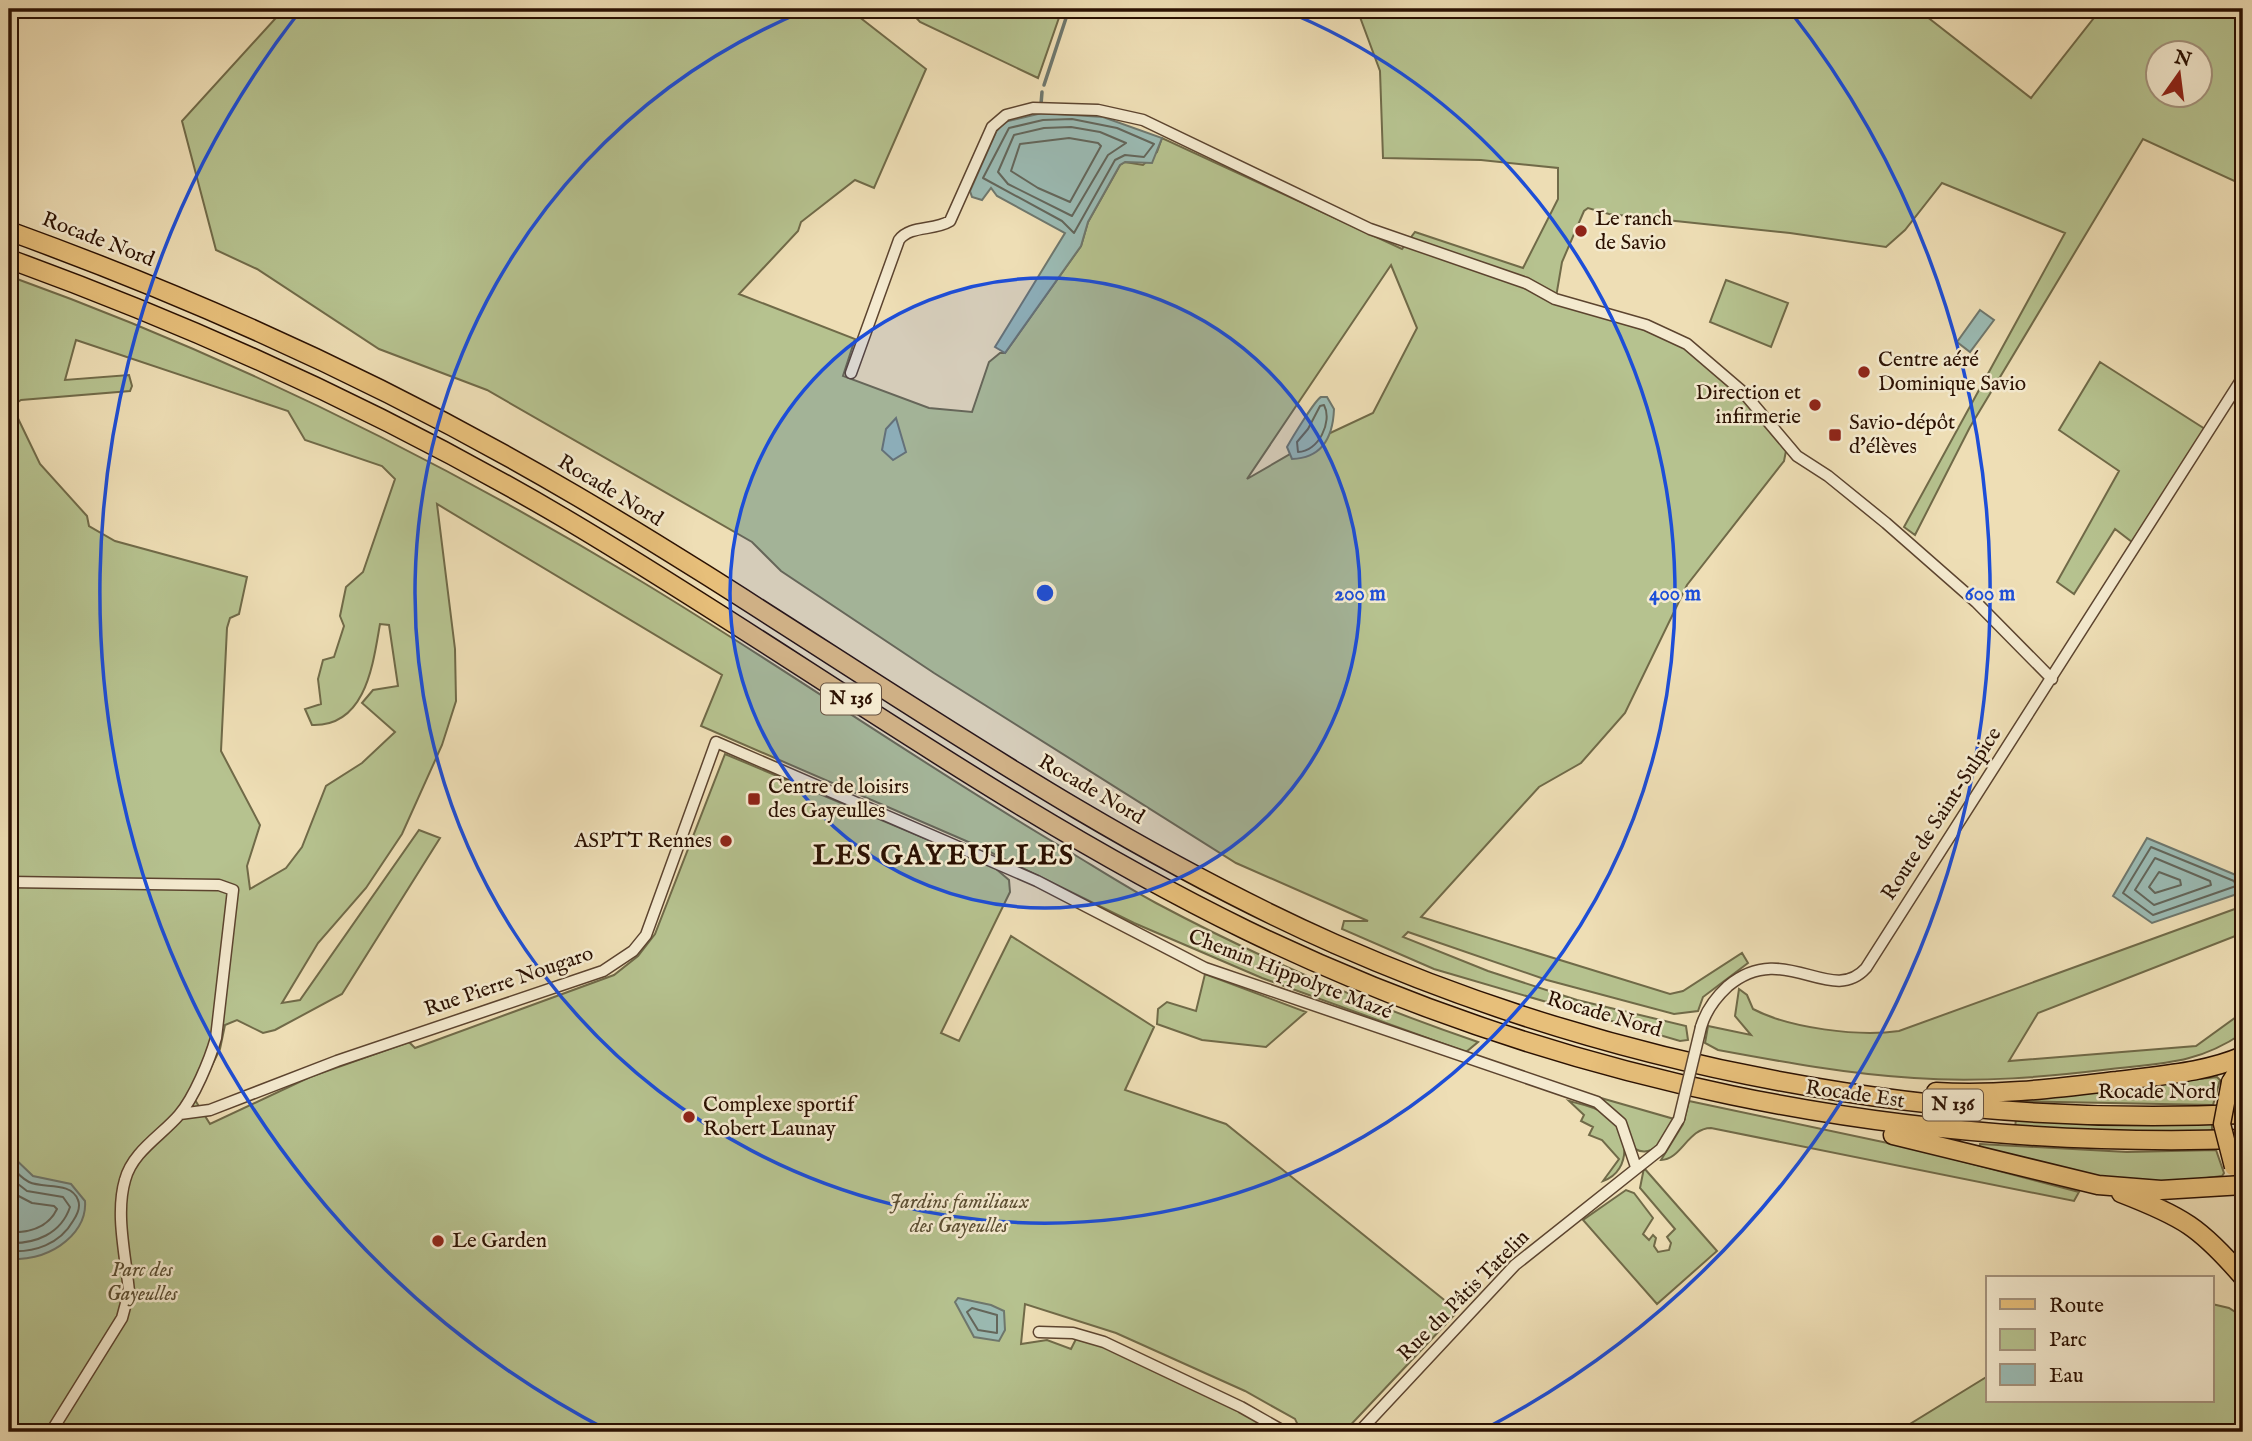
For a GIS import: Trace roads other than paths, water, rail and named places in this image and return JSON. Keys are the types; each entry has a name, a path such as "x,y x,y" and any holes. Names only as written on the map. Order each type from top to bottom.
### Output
{"highway":[{"name":"Rocade Nord","path":"9,231 211,310 316,358 465,433 665,550 1081,813 1257,907 1337,944 1470,997 1550,1024 1667,1056 1838,1091 1958,1106 2078,1115 2243,1114"},
{"name":"N 136","path":"9,259 201,334 306,381 433,445 568,520 1068,834 1246,930 1352,978 1466,1022 1602,1066 1713,1093"},
{"path":"1667,1056 1871,1086 1975,1094 2173,1074 2214,1067 2243,1058"},
{"path":"1713,1093 1798,1116 1933,1142 2098,1185 2175,1214 2215,1244 2243,1277"},
{"name":"Rocade Est","path":"1713,1093 1869,1121 2018,1136 2134,1141 2243,1139"},
{"path":"2098,1185 2161,1190 2243,1184"}],"main road":[{"path":"2243,1058 2230,1082 2222,1125 2233,1167 2243,1184"}],"street":[{"path":"851,373 899,240 905,233 937,228 950,221 992,127 999,120 1020,110 1055,107 1098,110 1143,120 1370,229 1526,283 1555,299 1646,325 1688,344 1743,392 1797,456 1828,476 1886,523 1976,602 2052,679"},
{"name":"Route de Saint-Sulpice","path":"1636,1167 1661,1149 1679,1119 1701,1027 1706,1012 1716,998 1753,971 1787,968 1843,982 1858,976 2052,679 2243,377"},
{"name":"Rue Pierre Nougaro","path":"180,1114 210,1110 337,1061 603,971 618,962 646,935 655,915 716,742"},
{"name":"Chemin Hippolyte Mazé","path":"716,742 1037,881 1205,968 1597,1102 1622,1123 1636,1167"},
{"path":"9,882 231,887 228,938 216,1038 211,1054 180,1114 155,1137 125,1179 122,1214 129,1292 122,1318 51,1432"},
{"name":"Rue du Pâtis Tatelin","path":"1359,1432 1515,1265 1636,1167"},
{"path":"1040,1332 1066,1332 1104,1342 1241,1406 1285,1432"}],"water":[{"path":"1042,113 1103,117 1162,138 1152,163 1125,162 1120,165 1088,222 1081,246 1005,353 995,347 1065,233 997,196 991,188 982,200 972,197 970,191 996,132 1004,122"},
{"path":"1980,310 1994,320 1970,352 1957,342"},
{"path":"1321,397 1327,397 1334,409 1328,437 1311,455 1292,459 1287,447"},
{"path":"896,418 906,452 893,460 882,450 886,429"},
{"path":"2147,838 2243,878 2243,892 2152,923 2113,896"},
{"path":"9,1153 33,1176 71,1184 85,1201 84,1214 71,1237 60,1246 35,1257 9,1258"},
{"path":"958,1298 991,1305 1004,1311 1005,1330 999,1341 974,1337 955,1302"}],"waterway":[{"path":"1044,85 1069,9"},
{"path":"1041,104 1042,92"}],"place":[{"name":"Le ranch de Savio","path":"1581,231"},
{"name":"Centre aéré Dominique Savio","path":"1864,372"},
{"name":"Direction et infirmerie","path":"1815,405"},
{"name":"Savio-dépôt d'élèves","path":"1835,435"},
{"name":"Centre de loisirs des Gayeulles","path":"754,799"},
{"name":"ASPTT Rennes","path":"726,841"},
{"name":"Complexe sportif Robert Launay","path":"689,1117"},
{"name":"Le Garden","path":"438,1241"}],"district":[{"name":"LES GAYEULLES","path":"944,856"}],"park label":[{"name":"Jardins familiaux des Gayeulles","path":"959,1214"},
{"name":"Parc des Gayeulles","path":"142,1282"}]}
